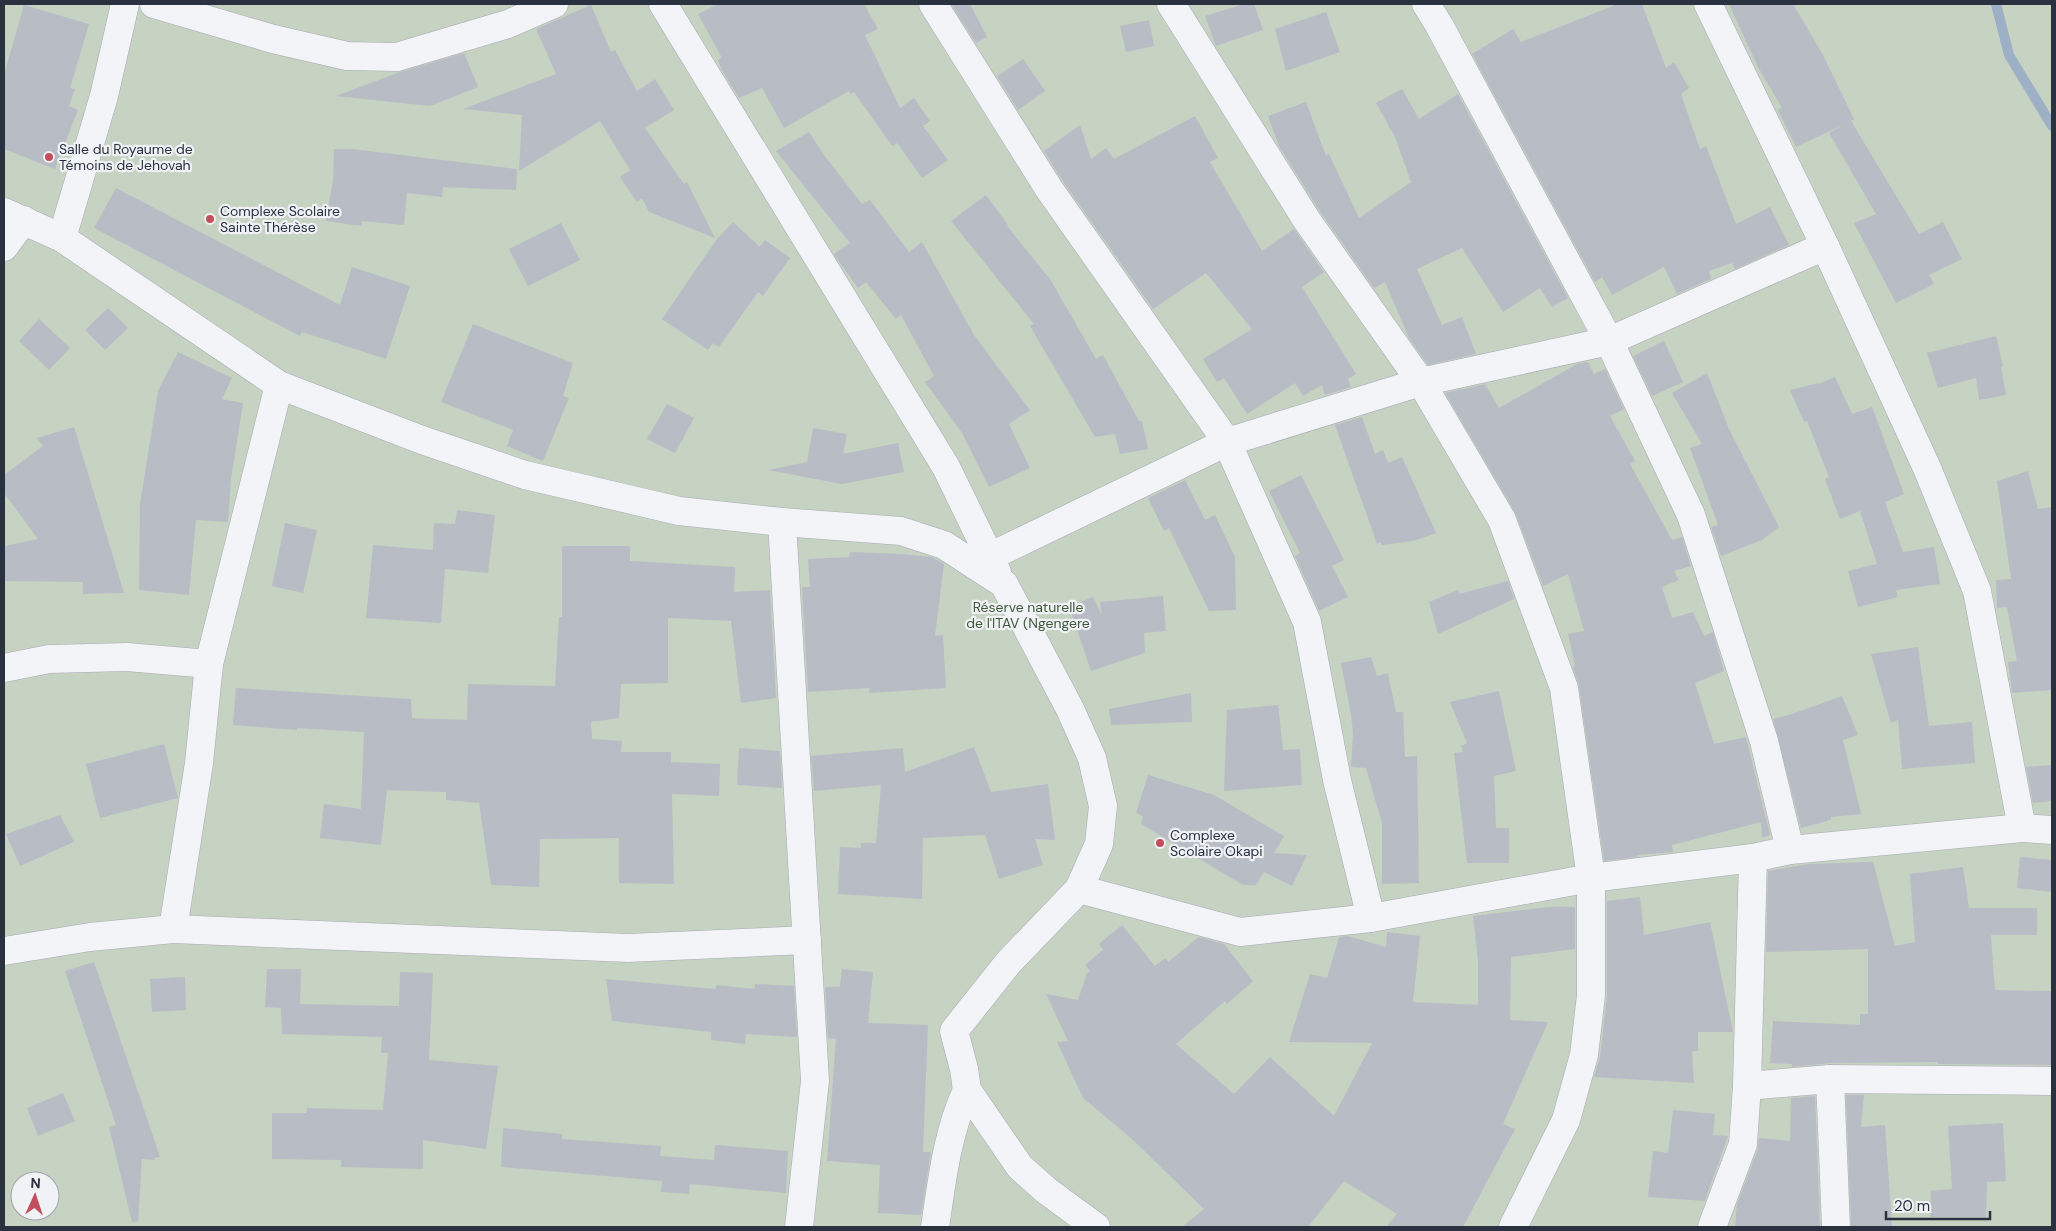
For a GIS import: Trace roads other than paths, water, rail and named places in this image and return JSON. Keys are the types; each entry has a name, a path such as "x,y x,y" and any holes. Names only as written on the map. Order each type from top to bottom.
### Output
{"street":[{"path":"62,238 104,96 124,4"},
{"path":"154,4 272,39 347,56 397,57 508,24 554,4"},
{"path":"194,4 272,39"},
{"path":"663,4 946,467 989,557 1070,709 1092,758 1102,806 1099,844 1079,888 1008,963 954,1031 968,1090 1020,1167 1046,1191 1096,1227"},
{"path":"933,4 1049,189 1227,442 1308,622 1337,780 1371,918"},
{"path":"1171,4 1306,219 1421,382 1502,520 1564,688 1591,878 1591,995 1584,1054 1566,1120 1513,1227"},
{"path":"1426,4 1609,341 1691,515 1764,741 1790,850"},
{"path":"1708,4 1825,246 1928,468 1976,591 2022,828"},
{"path":"4,247 14,216 62,238 279,385 422,440 525,475 679,511 782,522 902,531 944,545 1004,584"},
{"path":"989,557 1227,442 1421,382 1609,341 1825,246"},
{"path":"173,929 199,763 209,664 279,385"},
{"path":"782,522 815,1081 799,1227"},
{"path":"4,668 49,659 127,657 209,664"},
{"path":"1079,888 1240,932 1371,918 1591,878 1753,858 1790,850 2022,828 2052,830"},
{"path":"1712,1227 1743,1144 1747,1086 1753,858"},
{"path":"4,951 90,937 173,929 628,948 807,940"},
{"path":"1747,1086 1830,1079 2052,1081"},
{"path":"1830,1079 1836,1227"},
{"path":"935,1227 954,1121 968,1090"}],"waterway":[{"path":"1996,4 2009,55 2052,126"}],"place":[{"name":"Salle du Royaume de Témoins de Jehovah","path":"49,157"},
{"name":"Complexe Scolaire Sainte Thérèse","path":"210,219"},
{"name":"Complexe Scolaire Okapi","path":"1160,843"}],"park label":[{"name":"Réserve naturelle de l'ITAV (Ngengere","path":"1028,616"}]}
